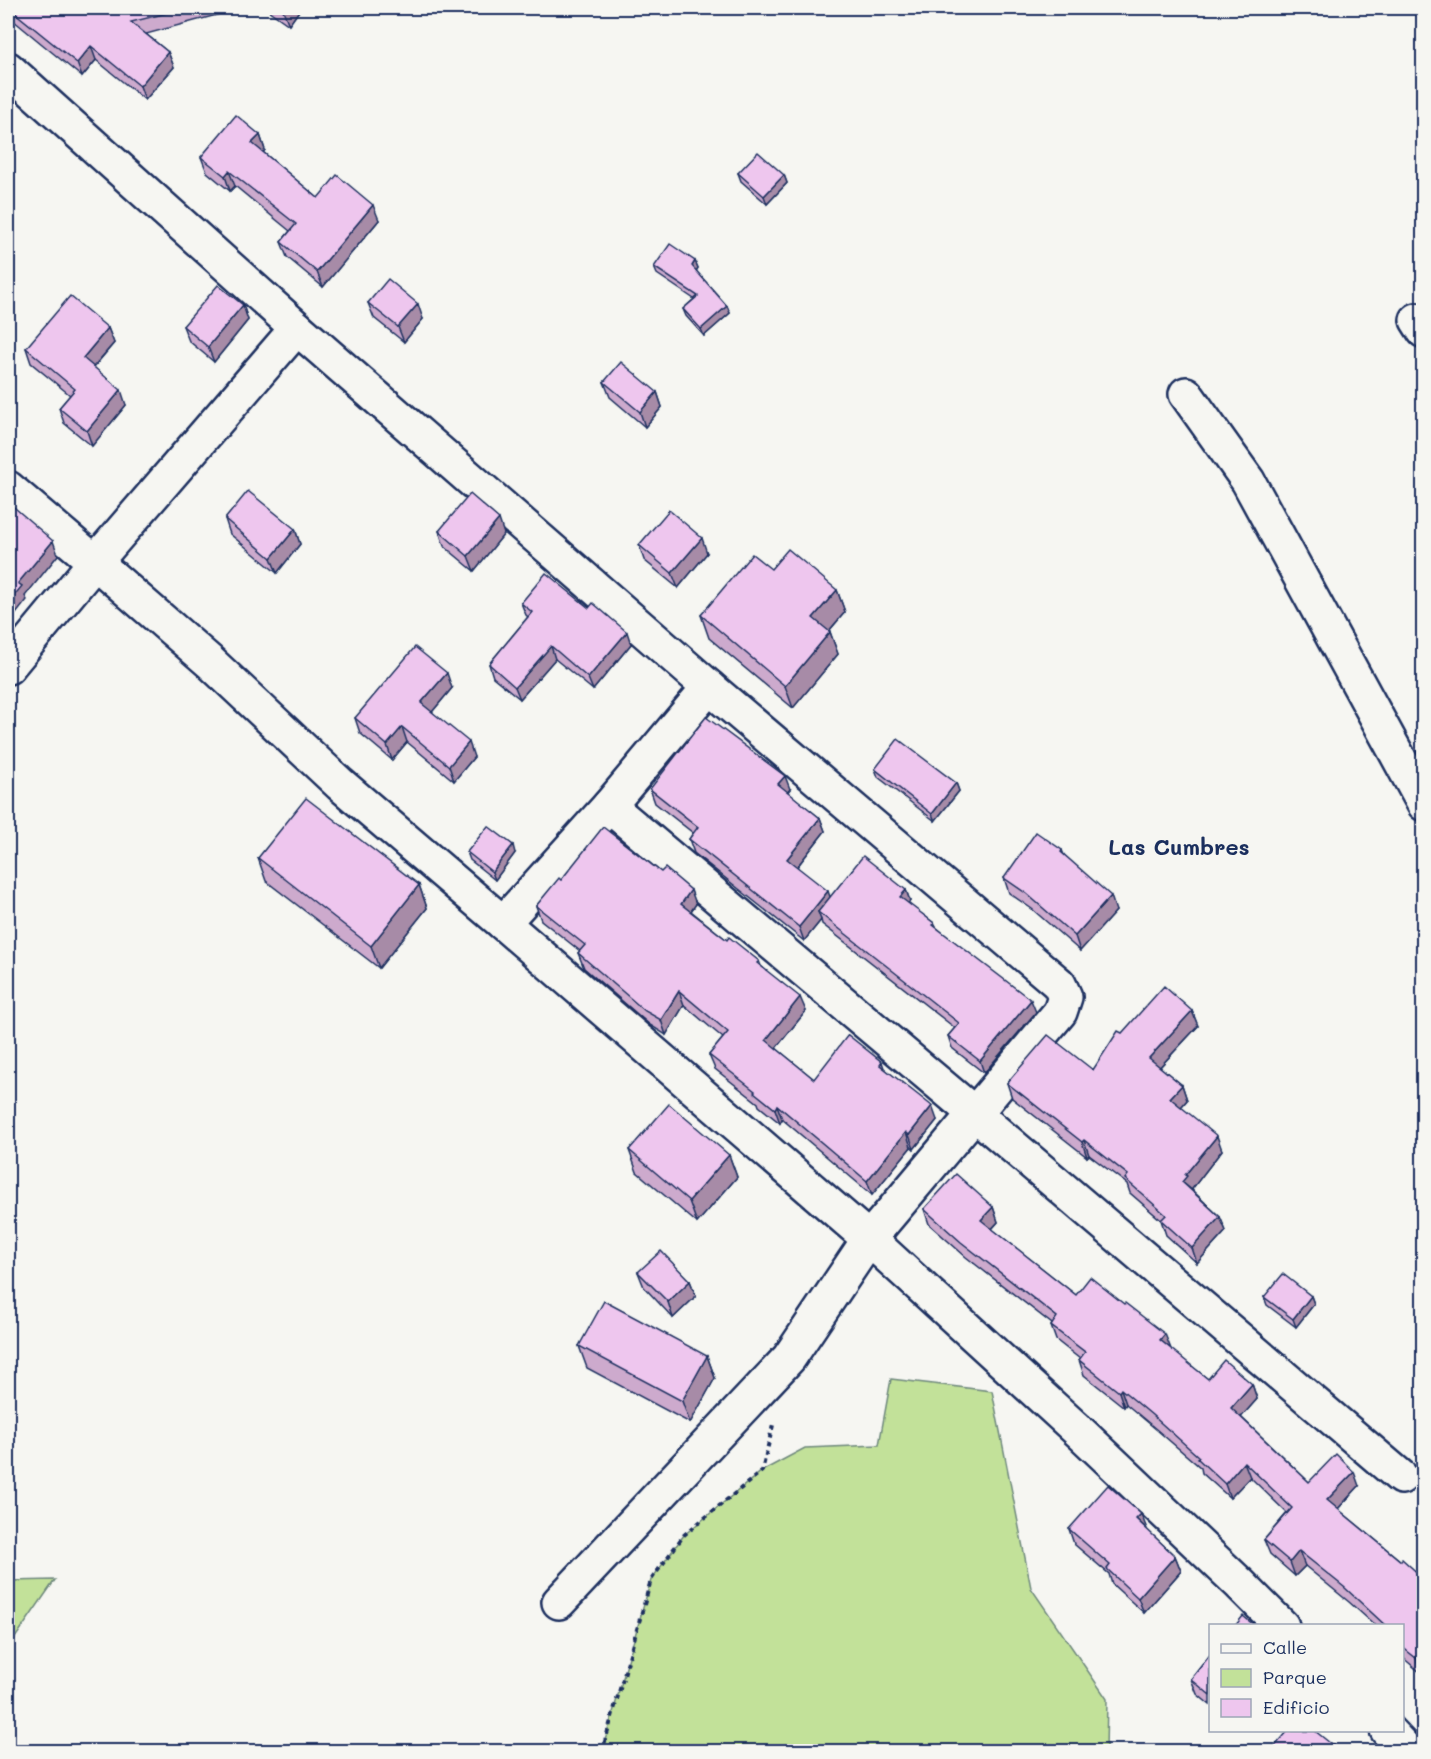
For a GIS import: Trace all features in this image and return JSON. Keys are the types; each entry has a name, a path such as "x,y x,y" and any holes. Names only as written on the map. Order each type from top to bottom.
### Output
{"street":[{"path":"8,69 297,328 709,687 1059,984 1065,998 1060,1012 868,1239 789,1358 559,1602"},
{"path":"8,667 95,562 297,328"},
{"path":"1186,394 1248,481 1424,804"},
{"path":"8,488 210,662 340,784 868,1239 1083,1435 1280,1624"},
{"path":"503,923 609,806 709,687"},
{"path":"609,806 1401,1477"},
{"path":"1388,1732 1408,1752"},
{"path":"1414,1752 1424,1738"}],"path":[{"path":"602,1752 651,1580 684,1535 762,1471 775,1414"}],"green space":[{"path":"891,1379 992,1391 1031,1588 1107,1699 1106,1751 602,1751 651,1580 684,1535 762,1471 805,1448 879,1445"},
{"path":"55,1580 8,1648 8,1581"}],"building":[{"path":"9,8 187,8 131,22 168,52 140,86 91,46 77,63"},
{"path":"236,115 260,135 252,143 318,198 337,175 373,205 317,272 281,242 296,224 229,171 225,176 201,157"},
{"path":"758,152 784,175 764,196 738,173"},
{"path":"670,244 695,261 692,266 727,306 701,329 683,309 698,296 654,267"},
{"path":"388,279 418,304 398,327 368,303"},
{"path":"218,285 243,305 208,347 183,326"},
{"path":"70,296 108,328 83,358 121,390 87,431 59,408 75,389 26,348"},
{"path":"621,362 657,392 640,412 604,382"},
{"path":"248,491 295,529 271,558 225,519"},
{"path":"470,494 499,519 468,556 439,531"},
{"path":"8,502 53,541 18,583 22,586 8,603"},
{"path":"669,510 702,538 672,573 639,545"},
{"path":"788,549 837,590 813,618 830,632 785,686 701,615 752,554 771,569"},
{"path":"546,573 589,608 593,603 627,632 588,678 551,646 515,687 489,664 532,612 521,603"},
{"path":"415,647 447,673 421,703 469,742 449,766 402,727 387,745 355,718"},
{"path":"706,717 785,776 778,784 820,818 787,859 828,891 799,927 689,839 698,827 650,789"},
{"path":"898,739 956,783 932,814 875,769"},
{"path":"306,798 419,885 371,946 258,858"},
{"path":"488,826 513,845 492,872 467,852"},
{"path":"603,827 661,872 665,868 691,890 681,904 727,940 729,937 800,997 766,1040 814,1079 848,1035 882,1062 880,1065 932,1106 909,1135 906,1132 867,1181 777,1105 775,1109 709,1055 728,1032 679,991 661,1020 645,1011 578,953 585,945 536,906 559,878 561,880"},
{"path":"1036,832 1062,850 1061,852 1111,896 1075,936 1027,894 1004,878"},
{"path":"863,856 906,890 900,897 1031,1000 980,1061 948,1036 959,1023 818,912"},
{"path":"1164,986 1192,1011 1149,1058 1182,1085 1170,1098 1217,1136 1185,1175 1187,1176 1182,1182 1220,1217 1192,1248 1161,1220 1166,1215 1125,1179 1128,1175 1007,1083 1048,1035 1093,1070 1118,1031 1122,1033"},
{"path":"669,1104 729,1155 689,1201 629,1150"},
{"path":"956,1174 993,1207 981,1220 1076,1295 1090,1277 1165,1334 1160,1340 1208,1379 1224,1360 1252,1384 1231,1408 1309,1482 1336,1454 1354,1472 1327,1500 1401,1561 1402,1559 1424,1581 1424,1649 1416,1658 1404,1649 1404,1624 1384,1624 1344,1587 1299,1551 1290,1562 1264,1540 1292,1508 1244,1462 1225,1484 1152,1415 1121,1389 1119,1392 1079,1360 1085,1352 1051,1326 1057,1317 961,1242 924,1209"},
{"path":"661,1251 690,1281 668,1302 638,1272"},
{"path":"1283,1274 1311,1296 1293,1319 1264,1297"},
{"path":"604,1301 707,1356 682,1401 579,1346"},
{"path":"1108,1485 1141,1514 1136,1519 1175,1556 1138,1598 1107,1569 1110,1565 1069,1529"},
{"path":"1243,1616 1253,1624 1237,1624"},
{"path":"1209,1656 1209,1694 1191,1679"},
{"path":"1287,1732 1316,1732 1341,1750 1339,1752 1270,1752"}],"district":[{"name":"Las Cumbres","path":"1179,847"}]}
